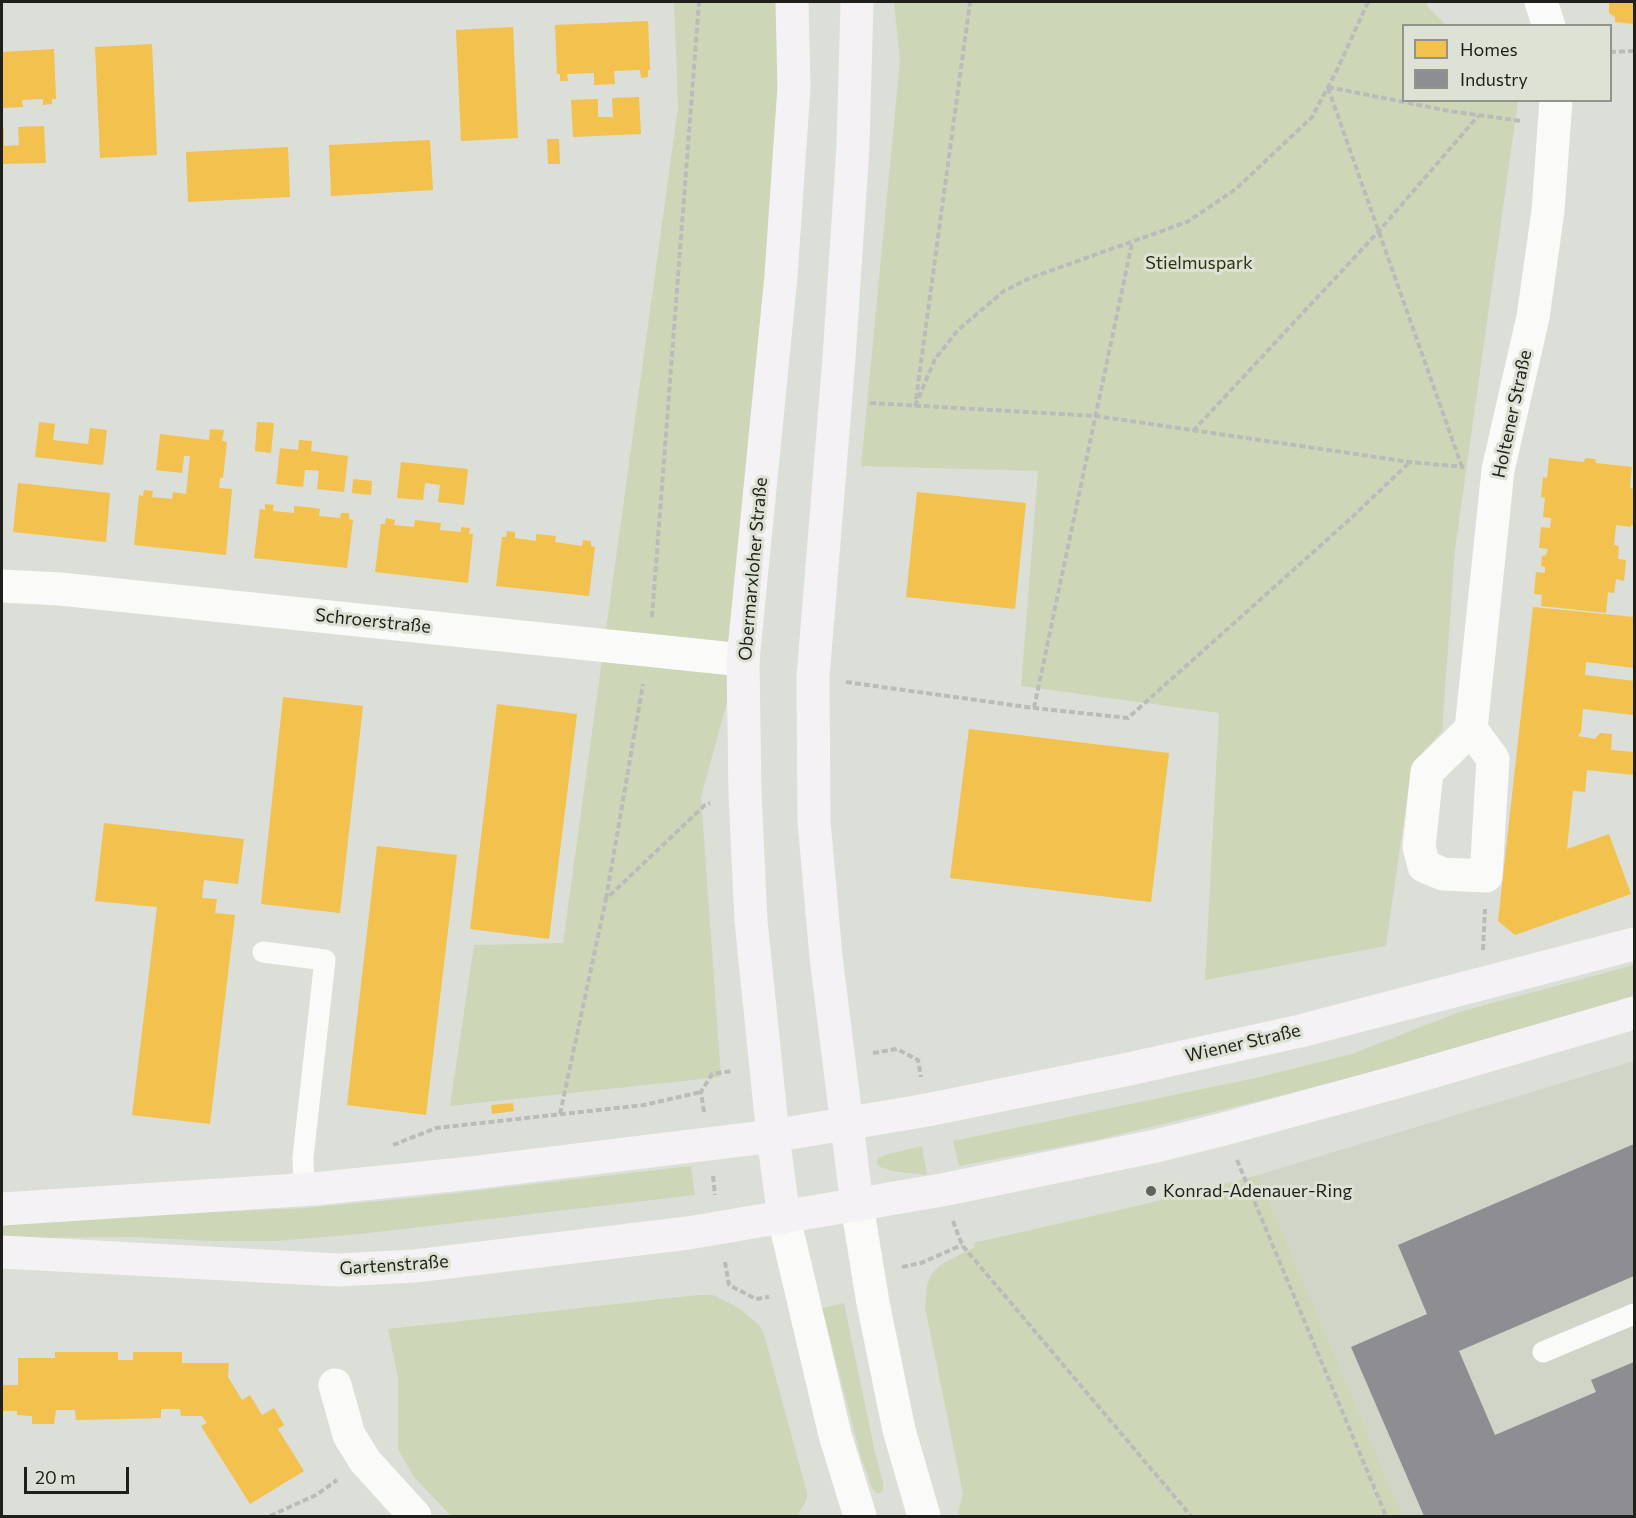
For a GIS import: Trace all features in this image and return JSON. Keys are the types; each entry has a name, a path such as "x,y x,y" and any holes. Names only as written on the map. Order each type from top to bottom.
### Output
{"street":[{"name":"Obermarxloher Straße","path":"784,1218 773,1136 751,921 745,794 743,660 782,264 794,87 792,2"},
{"path":"857,2 853,146 836,401 813,677 814,821 826,957 857,1205 873,1303 899,1430 924,1516"},
{"path":"1541,2 1548,24"},
{"name":"Holtener Straße","path":"1472,729 1498,470 1533,317 1548,211 1555,113"},
{"name":"Schroerstraße","path":"2,586 60,589 743,660"},
{"path":"1472,729 1493,759 1486,876 1443,874 1424,866 1419,847 1426,772 1472,729"},
{"name":"Wiener Straße","path":"773,1136 927,1110 1300,1031 1635,944"},
{"path":"857,1205 1156,1146 1224,1129 1635,1013"},
{"path":"2,1209 304,1189 471,1173 773,1136"},
{"name":"Gartenstraße","path":"2,1252 338,1270 415,1266 688,1233 857,1205"},
{"path":"784,1218 835,1435 860,1516"},
{"path":"335,1385 349,1435 364,1461 416,1516"}],"lane":[{"path":"263,952 325,960 303,1157 304,1189"},
{"path":"1543,1352 1635,1314"}],"path":[{"path":"560,1114 606,899 650,650 699,2"},
{"path":"915,406 970,2"},
{"path":"915,406 935,359 958,330 1004,291 1030,278 1187,222 1236,189 1312,117 1368,2"},
{"path":"1612,52 1635,51"},
{"path":"1328,87 1402,101"},
{"path":"1328,87 1462,467"},
{"path":"1406,102 1478,116 1555,113"},
{"path":"1193,431 1379,231 1478,116"},
{"path":"1034,708 1132,242"},
{"path":"836,401 1096,416 1410,462 1498,470"},
{"path":"813,677 1034,708 1128,718 1349,520 1410,462"},
{"path":"606,899 705,805 745,794"},
{"path":"1482,984 1486,876"},
{"path":"839,1058 897,1049 918,1060 927,1110"},
{"path":"388,1146 436,1128 644,1106 701,1092"},
{"path":"1224,1129 1386,1516"},
{"path":"942,1190 962,1245 1191,1516"},
{"path":"270,1516 316,1495 364,1461"}],"shaded area":[{"path":"1634,1061 1634,1516 1403,1516 1258,1175"}],"green space":[{"path":"674,2 787,2 738,662 701,797 721,1077 450,1106 474,945 563,943 678,107"},
{"name":"Stielmuspark","path":"894,2 1427,2 1427,6 1445,24 1402,24 1402,102 1518,102 1455,550 1442,732 1412,763 1386,946 1205,980 1219,713 1021,686 1038,471 861,466 900,60"},
{"path":"1634,965 1634,999 1463,1049 1259,1101 1100,1139 959,1166 953,1141 1260,1077 1352,1054 1459,1012"},
{"path":"922,1146 927,1175 893,1171 880,1167 877,1163 878,1158 885,1155"},
{"path":"691,1166 695,1195 360,1234 275,1241 211,1241 134,1237 2,1238 2,1221 306,1208"},
{"path":"1258,1175 1403,1516 959,1516 963,1494 925,1307 927,1285 932,1273 942,1264 975,1247 973,1243 1141,1205"},
{"path":"713,1295 739,1308 759,1325 764,1334 807,1493 807,1499 797,1516 451,1516 414,1477 398,1449 398,1378 388,1329"},
{"path":"844,1303 883,1482 883,1490 880,1493 876,1493 872,1488 861,1457 822,1308"}],"building: Homes":[{"path":"1609,2 1634,2 1634,24 1615,22 1615,17 1609,13"},
{"path":"648,21 650,70 648,70 648,77 641,78 640,70 614,71 615,84 594,85 594,73 567,74 568,81 560,81 560,74 557,74 555,25"},
{"path":"513,27 518,138 461,141 456,30"},
{"path":"152,44 157,155 100,158 95,47"},
{"path":"54,49 56,99 52,99 52,104 43,105 43,99 22,100 23,107 2,108 2,52"},
{"path":"639,97 641,134 573,137 571,100 598,99 598,117 613,117 612,98"},
{"path":"44,126 46,163 2,164 2,128 4,128 4,146 19,145 18,127"},
{"path":"547,139 559,139 560,164 548,164"},
{"path":"430,140 433,190 331,196 329,145"},
{"path":"288,147 290,197 188,202 186,152"},
{"path":"39,422 55,424 53,440 88,444 90,428 107,430 103,465 35,457"},
{"path":"257,422 274,423 271,453 255,451"},
{"path":"210,429 224,430 222,441 227,442 223,478 220,478 219,488 232,489 226,555 134,545 139,495 143,496 144,490 153,491 152,497 172,499 173,492 186,494 190,456 184,456 182,473 156,470 160,434 209,440"},
{"path":"299,440 312,441 311,451 348,456 344,492 317,489 319,471 312,470 305,470 303,487 276,484 280,448 298,450"},
{"path":"1549,458 1583,462 1586,458 1595,459 1596,463 1632,467 1630,488 1634,489 1634,525 1631,527 1616,525 1614,545 1619,546 1618,559 1626,560 1624,581 1616,579 1614,593 1608,592 1606,613 1541,606 1542,595 1534,594 1536,572 1545,573 1545,567 1541,566 1542,556 1546,555 1548,549 1539,548 1541,527 1550,528 1551,518 1543,517 1545,498 1541,497 1543,477 1547,478"},
{"path":"401,462 468,469 464,505 438,502 440,485 425,483 423,500 397,498"},
{"path":"353,479 372,481 371,495 352,493"},
{"path":"18,483 110,493 106,542 13,532"},
{"path":"917,492 1026,503 1015,609 906,597"},
{"path":"265,504 274,505 273,511 294,513 294,506 320,509 319,516 340,518 341,513 349,513 349,519 353,520 347,568 254,558 260,509 265,510"},
{"path":"386,518 395,520 394,525 414,527 415,520 441,523 440,530 461,532 461,527 470,528 469,534 473,534 468,583 375,572 381,524 385,524"},
{"path":"507,531 515,532 515,538 536,541 536,534 556,536 555,542 582,546 583,540 591,541 591,546 595,547 589,596 496,586 502,537 506,537"},
{"path":"1533,607 1634,617 1634,668 1586,662 1585,675 1634,681 1634,715 1583,709 1581,732 1578,736 1595,739 1600,733 1612,734 1611,750 1634,752 1634,775 1587,770 1585,792 1573,791 1567,849 1609,834 1631,894 1515,935 1498,921"},
{"path":"283,697 363,706 340,913 261,904"},
{"path":"497,704 577,714 549,939 470,929"},
{"path":"969,729 1169,753 1151,902 950,878"},
{"path":"104,823 244,839 238,884 204,880 202,898 217,899 215,913 235,915 210,1124 132,1115 157,907 95,901"},
{"path":"377,846 457,855 426,1115 347,1105"},
{"path":"513,1103 514,1111 492,1114 491,1105"},
{"path":"55,1352 118,1352 118,1360 133,1360 133,1352 182,1352 182,1363 229,1363 228,1377 242,1400 250,1395 262,1415 274,1408 284,1425 278,1429 304,1471 250,1504 201,1426 207,1423 202,1416 181,1416 180,1409 161,1409 161,1418 76,1420 75,1410 56,1410 54,1424 32,1424 32,1416 17,1415 17,1411 2,1411 2,1385 18,1385 18,1358 55,1358"}],"building: Industry":[{"path":"1634,1144 1634,1276 1459,1351 1495,1435 1596,1392 1591,1380 1634,1362 1634,1514 1629,1516 1424,1516 1351,1347 1427,1314 1398,1245"}],"place":[{"name":"Konrad-Adenauer-Ring","path":"1151,1191"}]}
